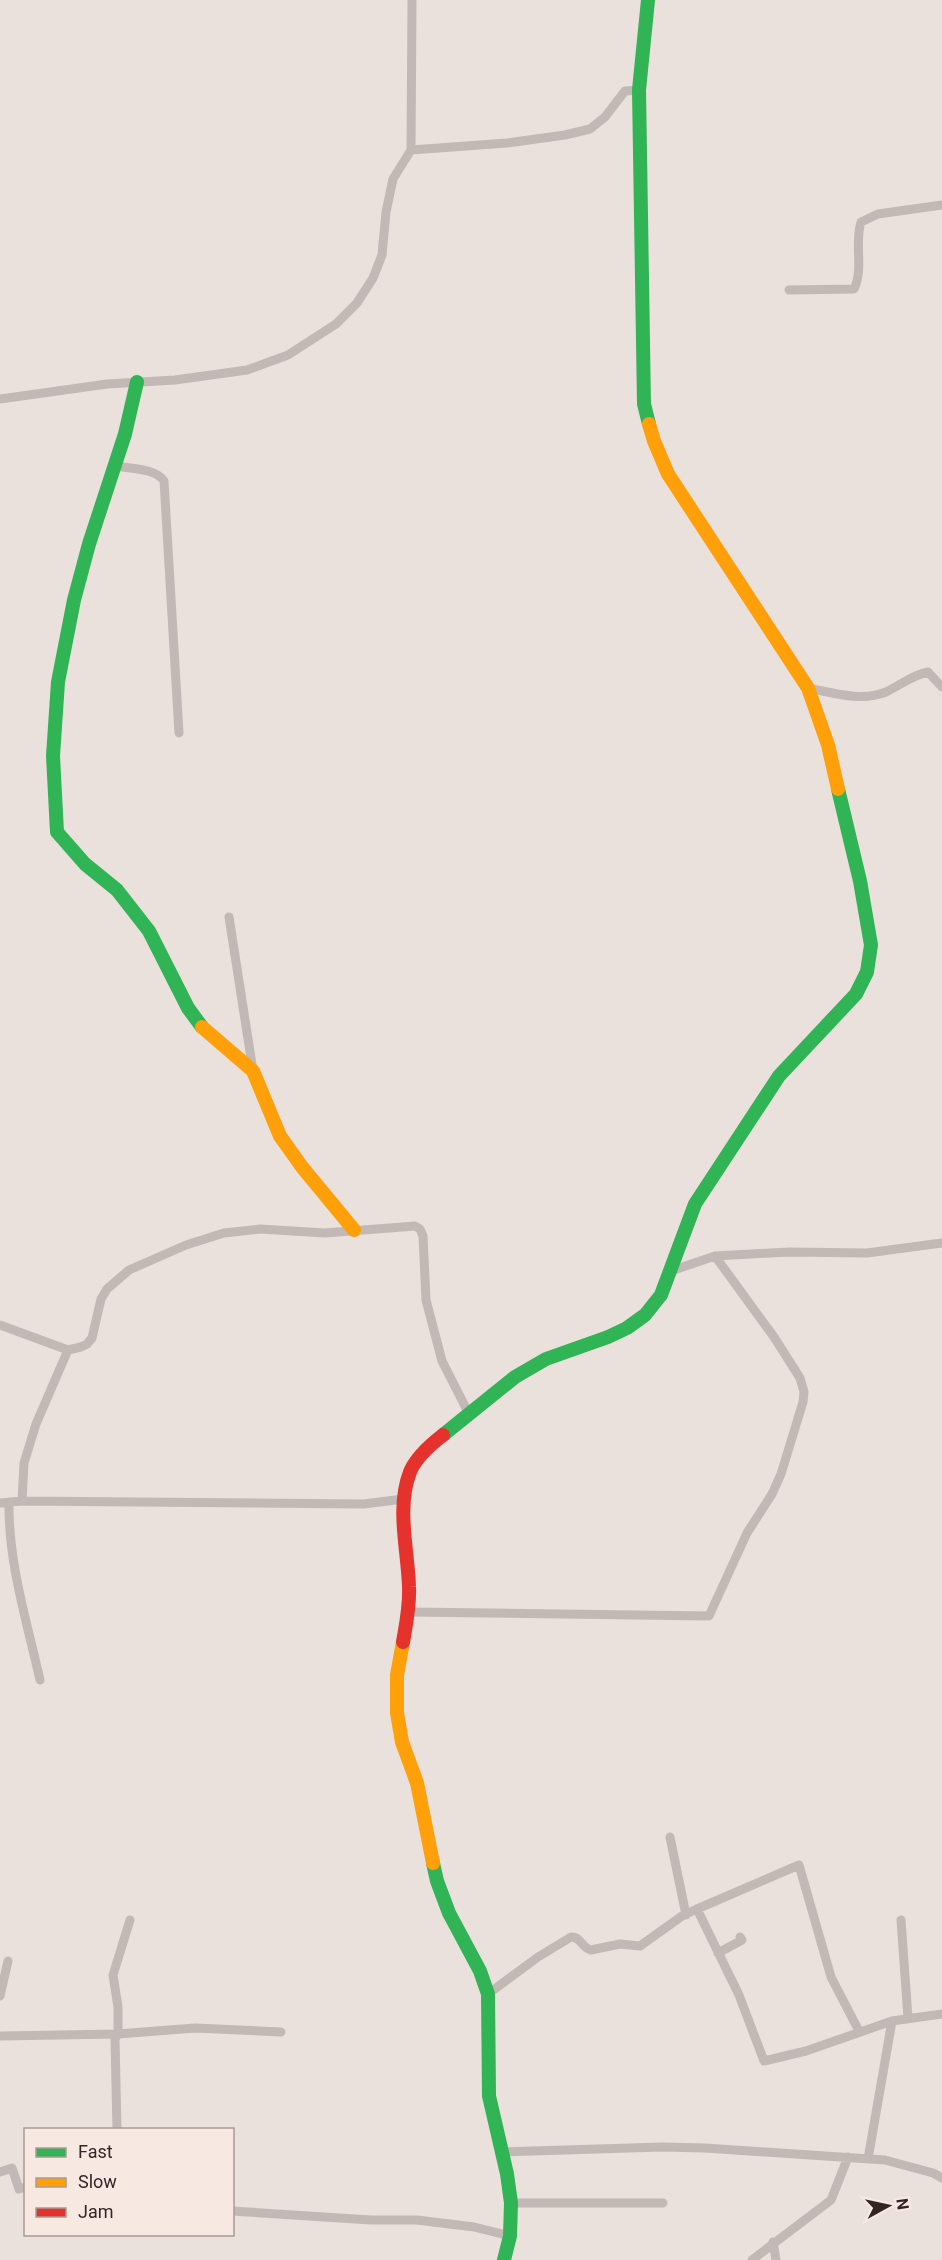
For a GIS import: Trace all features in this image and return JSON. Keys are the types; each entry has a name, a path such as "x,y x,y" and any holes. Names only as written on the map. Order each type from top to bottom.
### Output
{"street":[{"path":"0,399 107,384 212,377 247,370 288,355 336,324 357,303 373,278 382,255 386,212 393,179 411,150 411,0"},
{"path":"504,2260 510,2236 511,2203 488,2085 488,1995 480,1971 449,1913 437,1881 417,1783 402,1742 397,1713 398,1675 410,1589 403,1499 410,1471 426,1448 468,1412 515,1377 546,1359 609,1337 645,1315 661,1295 695,1204 780,1076 856,994 867,972 872,945 860,881 828,745 808,688 668,474 654,441 644,404 639,90 648,0"},
{"path":"411,150 507,143 590,129 605,117 625,91 639,90"},
{"path":"789,290 854,289 859,280 857,235 861,222 878,214 942,205"},
{"path":"137,381 116,466 89,544 74,600 58,682 53,756 57,832 86,864 117,890 149,931 188,1008 201,1026 253,1071"},
{"path":"116,466 153,473 160,476 164,482 179,733"},
{"path":"808,688 866,698 886,692 917,674 928,672 942,687"},
{"path":"229,917 253,1071 280,1136 302,1167 354,1230"},
{"path":"0,1325 68,1350 81,1347 92,1338 101,1299 107,1289 129,1270 186,1245 224,1233 260,1229 325,1233 415,1226 420,1229 423,1236 426,1300 442,1361 468,1412"},
{"path":"671,1271 715,1256 789,1252 867,1253 942,1243"},
{"path":"408,1612 709,1616 747,1533 781,1474 804,1392 800,1378 774,1337 715,1256"},
{"path":"22,1502 24,1463 33,1433 68,1350"},
{"path":"40,1680 13,1555 5,1503 364,1504 403,1499"},
{"path":"670,1837 686,1915"},
{"path":"488,1995 538,1957 571,1937 576,1938 591,1950 620,1944 640,1946 697,1909 799,1865 831,1977 859,2031"},
{"path":"697,1909 739,1995 764,2061 806,2051 892,2021 942,2014"},
{"path":"117,2128 115,2039 118,2034 118,2007 113,1975 130,1920"},
{"path":"901,1920 908,2018"},
{"path":"718,1953 742,1940 741,1937"},
{"path":"0,1996 8,1961"},
{"path":"868,2159 892,2021"},
{"path":"0,2036 118,2034 195,2028 281,2032"},
{"path":"502,2152 662,2147 848,2157 903,2165 933,2173 942,2178"},
{"path":"752,2260 831,2200 848,2157"},
{"path":"0,2172 12,2168 20,2189 24,2188"},
{"path":"511,2203 663,2203"},
{"path":"234,2211 371,2220 417,2220 474,2227 510,2236"},
{"path":"773,2242 776,2260"}],"traffic: fast":[{"path":"648,0 639,90 644,404 649,424"},
{"path":"137,382 125,434 89,544 74,600 58,682 53,756 57,832 85,864 117,890 149,931 188,1008 202,1027"},
{"path":"443,1435 515,1377 546,1359 627,1328 645,1315 661,1295 695,1204 779,1076 856,994 867,972 871,945 860,881 838,789"},
{"path":"433,1863 449,1913 480,1971 488,1994 489,2096 507,2174 511,2203 510,2236 504,2260"}],"traffic: slow":[{"path":"649,424 668,474 808,688 828,745 838,789"},
{"path":"202,1027 253,1071 280,1136 302,1167 354,1230"},
{"path":"403,1642 397,1675 397,1713 402,1742 417,1783 433,1863"}],"traffic: jam":[{"path":"403,1642 409,1594 403,1514 406,1486 416,1461 443,1435"}]}
